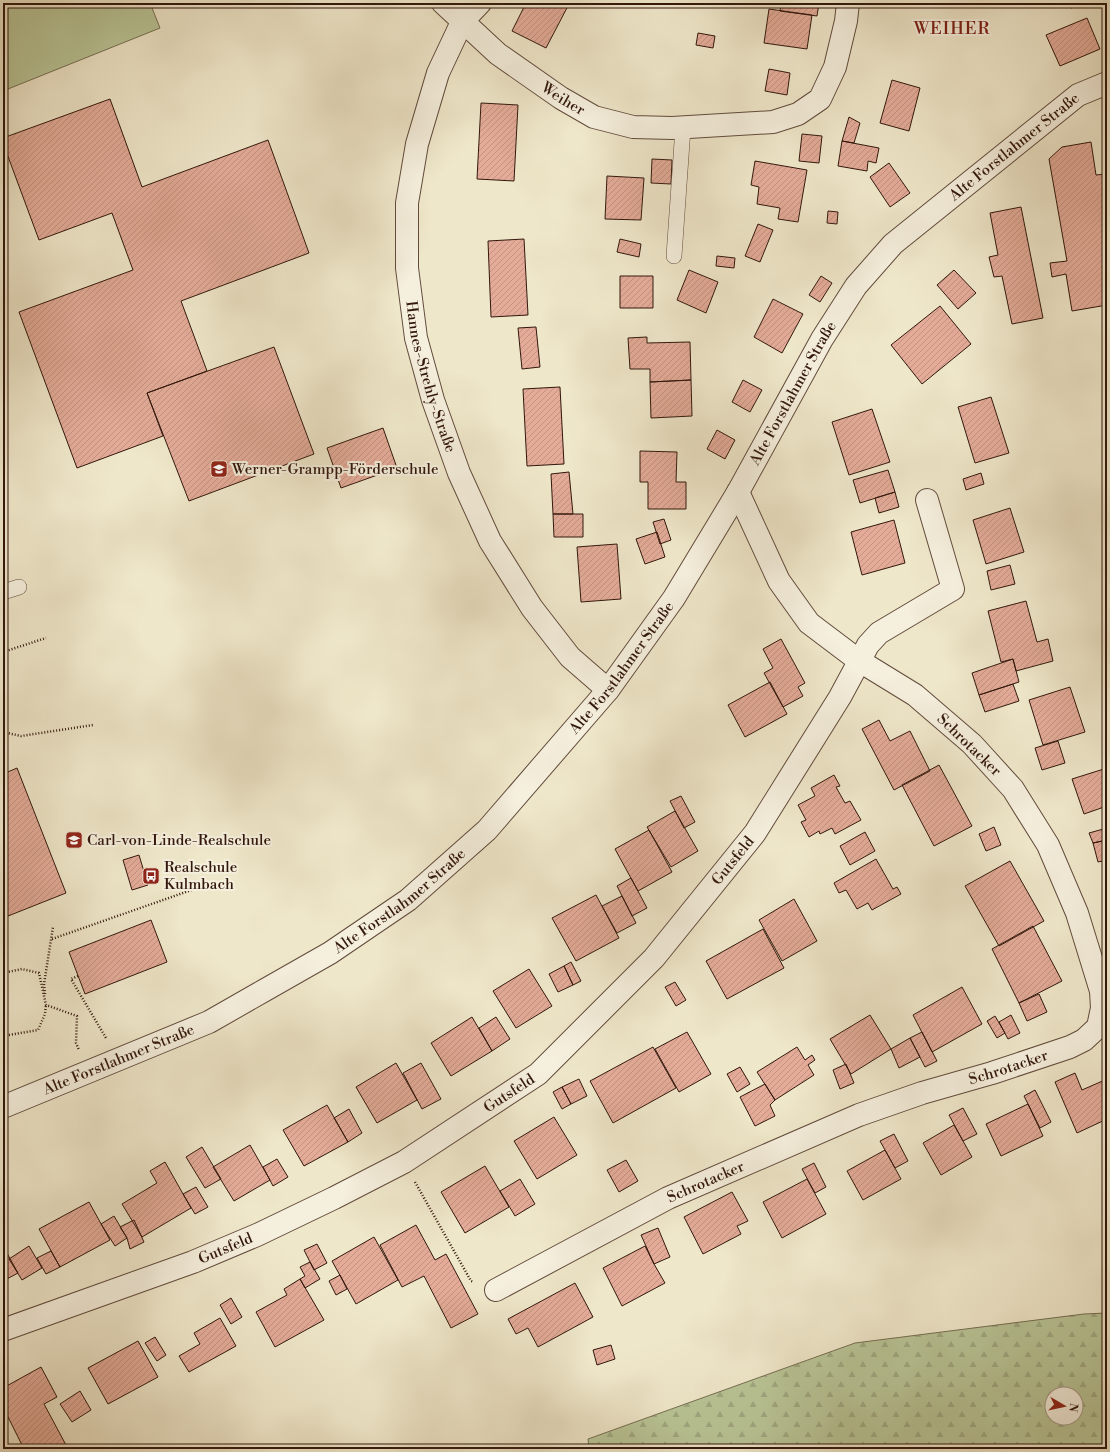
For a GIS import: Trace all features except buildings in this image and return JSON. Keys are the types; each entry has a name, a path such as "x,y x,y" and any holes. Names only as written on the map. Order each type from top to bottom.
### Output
{"street":[{"path":"443,3 462,22"},
{"name":"Hannes-Strehly-Straße","path":"480,3 462,22 438,72 417,144 407,203 407,268 416,338 433,400 459,473 490,541 532,608 570,657 608,690"},
{"name":"Weiher","path":"462,22 498,54 561,98 594,117 633,127 683,128 773,122 798,114 820,98 835,67 846,21 848,3"},
{"name":"Alte Forstlahmer Straße","path":"3,1107 209,1022 330,953 408,900 487,830 608,690 674,598 738,492 822,339 856,286 893,244 1078,95 1107,82"},
{"name":"Schrotacker","path":"496,1290 668,1198 858,1115 922,1093 992,1073 1070,1047 1084,1040 1098,1027 1102,1008 1101,991 1077,913 1048,845 1013,789 972,744 915,695 858,660 809,623 779,581 738,492"},
{"path":"858,660 868,645 879,633 953,589 927,500"},
{"name":"Gutsfeld","path":"3,1330 131,1286 257,1235 404,1162 538,1074 654,958 755,833 840,697 858,660"}],"lane":[{"path":"674,256 683,128"},
{"path":"3,592 19,587"}],"path":[{"path":"3,652 46,638"},
{"path":"3,732 21,736 93,725"},
{"path":"52,939 200,887"},
{"path":"3,1036 38,1030 45,1014 46,1005 44,984 53,928"},
{"path":"3,973 22,969 39,973 46,1005"},
{"path":"78,976 71,979 118,1059"},
{"path":"46,1005 77,1016 76,1043"},
{"path":"404,1162 471,1281 496,1290"}],"green space":[{"path":"3,3 150,3 160,28 3,91"},
{"path":"1107,1313 1107,1449 589,1449 588,1439 855,1343 1084,1314"}],"place":[{"name":"Werner-Grampp-Förderschule","path":"219,469"},
{"name":"Carl-von-Linde-Realschule","path":"74,840"},
{"name":"Realschule Kulmbach","path":"151,876"}],"district":[{"name":"WEIHER","path":"952,29"}]}
